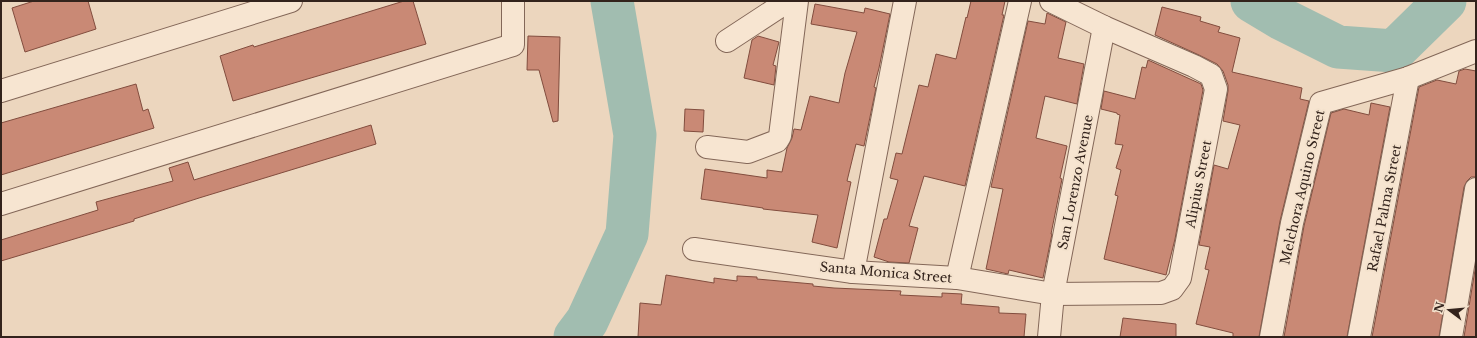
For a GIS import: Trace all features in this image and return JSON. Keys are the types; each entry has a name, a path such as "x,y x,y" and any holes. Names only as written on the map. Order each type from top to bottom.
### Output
{"street":[{"path":"1,91 291,1"},
{"path":"1,204 513,45 513,1"},
{"path":"727,41 788,1"},
{"path":"707,146 748,152 777,141 780,136 797,1"},
{"path":"853,272 905,1"},
{"path":"957,278 1020,1"},
{"path":"1051,1 1104,27"},
{"name":"Alipius Street","path":"1104,27 1194,66 1211,75 1216,89 1180,278"},
{"name":"San Lorenzo Avenue","path":"1049,337 1053,294 1104,27"},
{"name":"Melchora Aquino Street","path":"1270,337 1292,223 1321,103 1408,78 1476,51"},
{"name":"Rafael Palma Street","path":"1359,337 1408,78"},
{"path":"1451,337 1476,189"},
{"name":"Santa Monica Street","path":"694,249 853,272 957,278 1053,294 1161,292 1172,289 1180,278"}],"building":[{"path":"34,1 88,1 96,29 25,52 12,8"},
{"path":"404,1 413,1 426,44 233,101 220,56"},
{"path":"971,1 1005,1 1002,15 1004,15 965,186 924,176 909,226 918,228 909,263 889,262 874,257 884,219 887,219 898,180 890,178 896,153 902,154 919,85 928,87 936,54 956,59"},
{"path":"815,4 864,13 865,8 890,14 874,87 876,88 864,146 856,144 847,181 851,182 837,248 812,242 818,215 763,209 701,199 705,169 767,178 767,170 782,172 787,148 792,138 794,129 801,130 810,96 839,103 845,73 857,32 811,24"},
{"path":"1162,7 1201,17 1200,21 1220,27 1218,32 1240,38 1232,72 1302,88 1300,99 1309,101 1280,221 1259,337 1233,337 1233,333 1196,324 1209,270 1205,269 1210,247 1199,245 1214,165 1228,169 1240,125 1223,121 1228,85 1223,71 1217,64 1155,35"},
{"path":"1047,13 1066,22 1058,58 1084,64 1077,104 1045,96 1036,138 1067,146 1043,278 1009,270 1008,274 986,269 1003,189 991,187 1028,21 1045,24"},
{"path":"528,36 560,37 558,121 553,122 539,70 527,70"},
{"path":"758,36 779,42 773,65 776,66 774,85 744,78 752,40"},
{"path":"1148,60 1201,84 1203,90 1175,239 1166,275 1104,259 1118,196 1115,195 1121,170 1116,168 1123,145 1115,144 1120,115 1101,109 1104,91 1135,99 1142,67 1146,68"},
{"path":"1465,69 1476,71 1476,177 1471,177 1464,187 1439,337 1372,337 1419,87 1437,80 1456,84 1459,71"},
{"path":"136,84 143,111 148,109 154,128 1,175 1,123"},
{"path":"1371,103 1390,107 1347,337 1284,337 1304,226 1331,113 1344,109 1369,115"},
{"path":"685,109 704,110 703,132 684,131"},
{"path":"371,125 376,144 199,198 134,219 134,221 1,261 1,240 98,210 96,202 173,181 169,168 188,162 194,180"},
{"path":"1476,264 1476,337 1464,337"},
{"path":"666,275 714,283 714,278 737,281 737,276 757,277 757,279 813,284 813,286 901,291 900,295 942,297 942,293 962,294 961,304 999,307 999,313 1026,314 1024,337 638,337 640,303 661,305"},
{"path":"1123,318 1176,324 1176,337 1120,337"}],"waterway":[{"path":"575,337 587,321 627,234 635,135 612,1"},
{"path":"1252,1 1282,19 1338,47 1394,51 1445,1"}]}
